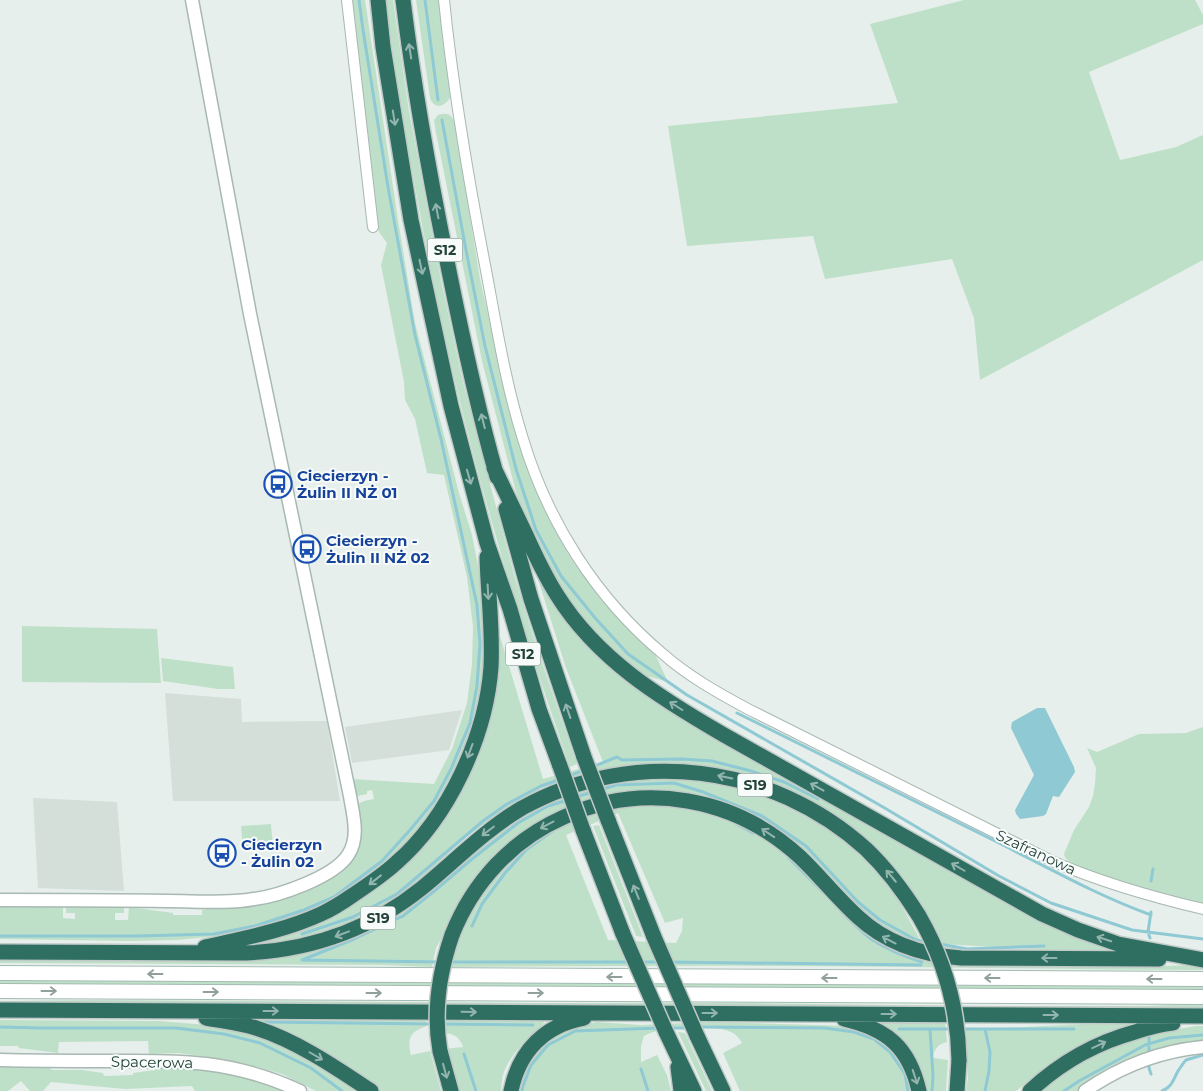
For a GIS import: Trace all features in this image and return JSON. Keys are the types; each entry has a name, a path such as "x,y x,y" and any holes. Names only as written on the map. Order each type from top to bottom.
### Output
{"highway":[{"name":"S12","path":"378,0 383,47 413,229 451,406 487,543 510,609 539,709 583,830 623,934 694,1091"},
{"name":"S12","path":"403,0 433,193 463,338 494,468 531,599 584,757 608,820 654,937 723,1091"},
{"path":"494,468 545,575 558,596 589,637 622,668 650,690 724,735 1042,914 1078,930 1118,944 1203,960"},
{"path":"176,953 262,934 322,914 367,886 397,863 420,838 454,788 480,725 491,667 492,636 488,595 487,543"},
{"name":"S19","path":"0,952 225,953 275,951 307,945 339,936 372,921 403,902 488,831 511,815 561,790 600,778 636,772 696,772 718,775 773,791 812,810 841,828 868,851 900,886 920,916 938,952 951,992 957,1029 959,1060 957,1091"},
{"path":"451,1091 440,1051 437,1020 438,990 444,960 452,935 467,904 485,877 509,852 530,836 554,821 586,808 624,799 658,798 707,805 734,814 760,827 799,856 850,910 866,924 883,936 911,949 935,955 961,958 1203,960"},
{"path":"0,1010 1203,1017"},
{"path":"153,1011 224,1021 255,1028 315,1055 371,1091"},
{"path":"511,1091 514,1077 522,1060 533,1045 542,1037 556,1027 568,1022 608,1013"},
{"path":"823,1014 858,1022 876,1029 891,1040 903,1052 915,1075 919,1091"},
{"path":"1030,1091 1064,1064 1108,1040 1164,1024 1203,1017"},
{"path":"677,1055 680,1091"}],"main road":[{"path":"0,973 1203,979"},
{"path":"0,991 1203,997"}],"street":[{"path":"0,900 220,901 274,896 295,889 344,861 350,851 355,835 350,796 250,314 192,0"},
{"path":"347,0 374,227"},
{"name":"Szafranowa","path":"444,0 460,120 475,210 504,364 523,440 538,484 558,526 598,586 632,626 663,654 694,677 731,700 1044,857 1084,874 1133,891 1203,909"},
{"path":"1085,1091 1111,1075 1138,1062 1167,1053 1203,1047"},
{"name":"Spacerowa","path":"0,1060 198,1063 251,1073 300,1091"}],"shaded area":[{"path":"165,693 241,699 242,722 327,721 340,801 173,801"},
{"path":"462,710 449,750 352,763 345,727"},
{"path":"33,798 117,802 124,891 38,888"}],"green space":[{"path":"350,0 365,0 415,323 459,493 472,535 485,600 484,692 463,759 435,808 402,849 378,870 322,907 291,921 240,934 177,940 0,939 0,907 63,907 63,918 75,919 75,913 66,913 66,907 124,907 124,913 115,913 115,920 128,920 129,907 173,913 173,915 202,915 202,910 315,885 342,872 353,860 361,841 358,804 374,799 372,790 367,791 367,794 357,796 352,779 434,784 452,749 467,703 472,664 473,627 467,577 444,475 427,473 415,419 405,400 404,382 381,265 387,243 379,232"},
{"path":"386,0 393,0 409,111 442,285 463,382 515,578 577,764 570,767 530,649 494,531 462,411 431,270 409,156"},
{"path":"416,0 439,0 451,96 440,106 435,105 430,98"},
{"path":"964,0 1195,0 1203,15 1203,24 1089,72 1120,160 1176,147 1203,135 1203,260 980,380 974,318 952,259 825,279 813,236 687,246 668,126 898,103 870,24"},
{"path":"438,115 450,115 455,123 480,279 510,412 541,502 572,560 602,601 655,654 668,682 637,673 597,636 561,590 532,536 516,492 482,361 436,133 434,120"},
{"path":"540,577 596,653 861,816 1046,925 1131,955 943,944 934,925 920,904 837,817 780,785 728,769 656,764 602,770 541,788 503,810 467,836 402,896 356,922 295,941 240,947 319,920 449,808 497,660 499,633 543,779 603,762 566,668 538,579"},
{"path":"22,626 157,629 161,683 22,682"},
{"path":"161,658 233,667 235,689 218,689 163,681"},
{"path":"1203,727 1203,904 1125,883 1074,865 1065,857 1064,854 1074,830 1089,807 1093,796 1096,768 1087,748 1097,752 1139,734 1186,733"},
{"path":"673,778 713,781 762,795 832,830 857,852 898,899 924,947 892,935 861,912 803,852 685,794 640,791 607,796 548,819 451,922 436,948 432,967 385,965 0,963 0,957 125,957 354,937 387,921 411,906 510,822 579,790 620,781"},
{"path":"678,805 713,812 754,830 790,856 860,930 899,952 925,962 1203,965 1203,970 795,966 447,967 450,955 476,900 502,867 530,842 562,825 616,806","holes":["618,813 665,923 683,918 682,931 676,943 608,940 566,835"]},
{"path":"271,824 273,848 243,850 241,826"},
{"path":"599,825 643,937 636,936 593,826"},
{"path":"0,979 1203,986 1203,990 0,985"},
{"path":"0,1001 752,1003 968,1006 1146,1006 1203,1004 1203,1012 0,1006"},
{"path":"242,1018 426,1020 427,1026 417,1030 411,1036 409,1044 411,1055 430,1051 441,1091 378,1091"},
{"path":"442,1018 545,1020 541,1027 527,1039 511,1058 503,1075 501,1091 455,1091 444,1049 463,1047 456,1036 443,1034"},
{"path":"0,1020 160,1021 231,1027 281,1045 318,1064 359,1091 316,1091 282,1074 243,1063 178,1053 149,1054 148,1041 59,1042 58,1053 19,1048 18,1046 0,1046"},
{"path":"876,1020 945,1020 947,1042 937,1047 933,1058 948,1060 946,1091 926,1091 919,1067 911,1052 894,1033"},
{"path":"1144,1021 1083,1045 1047,1067 1016,1091 966,1091 968,1078 965,1030"},
{"path":"597,1022 641,1025 709,1022 852,1026 886,1043 903,1063 910,1081 911,1091 740,1091 723,1053 742,1043 741,1041 736,1035 723,1029 687,1027 662,1030 644,1036 641,1046 641,1062 657,1055 667,1075 671,1091 517,1091 521,1076 541,1043 568,1028"},
{"path":"1203,1026 1203,1041 1176,1045 1127,1061 1077,1091 1040,1091 1082,1061 1127,1039"},
{"path":"678,1032 685,1033 712,1091 706,1091"},
{"path":"157,1064 249,1077 285,1091 195,1091 192,1086 125,1089 51,1082 43,1091 30,1091 21,1081 8,1091 0,1091 0,1067 49,1067 52,1070 82,1070 103,1073 104,1076 133,1075 133,1073 155,1070"}],"water":[{"path":"1037,708 1045,708 1075,772 1059,797 1053,796 1046,814 1020,819 1015,810 1034,775 1011,728 1012,722"}],"waterway":[{"path":"0,936 214,934 255,926 304,910 334,897 382,861 434,801 451,769 470,723 477,686 480,644 477,605 441,439 415,335 388,187 359,0"},
{"path":"425,0 438,100"},
{"path":"442,120 485,346 516,469 536,530 561,576 628,654 687,695 999,876 1051,903 1132,930 1203,939"},
{"path":"737,713 1071,880 1151,915"},
{"path":"592,767 617,757 622,760 681,759 712,761 784,782 818,799"},
{"path":"569,776 584,770"},
{"path":"302,934 353,917 397,894 483,821 507,804 541,786 561,779"},
{"path":"600,790 616,785 674,783 703,792 762,816 806,846 858,902 880,920 916,940 926,942"},
{"path":"576,797 592,792"},
{"path":"440,962 302,960 354,939 403,916 518,823 548,806 568,800"},
{"path":"737,824 753,833"},
{"path":"472,926 482,904 505,873 527,849 553,831"},
{"path":"789,858 823,892"},
{"path":"1151,881 1153,869"},
{"path":"841,911 871,939 909,958 922,962"},
{"path":"1150,938 1148,932 1151,912"},
{"path":"940,944 967,949 1044,946"},
{"path":"449,962 630,962"},
{"path":"641,962 660,962"},
{"path":"669,962 921,965"},
{"path":"264,1022 433,1024"},
{"path":"442,1024 533,1025"},
{"path":"0,1027 176,1028 224,1034 260,1043 311,1068 342,1091"},
{"path":"699,1027 825,1028 854,1032 874,1039 890,1052 905,1074 908,1091"},
{"path":"522,1091 531,1065 548,1045 575,1031 660,1028"},
{"path":"669,1028 687,1028"},
{"path":"899,1029 953,1029"},
{"path":"930,1029 932,1091"},
{"path":"962,1029 1074,1029"},
{"path":"985,1029 990,1052 985,1091"},
{"path":"1064,1091 1145,1045 1169,1038 1203,1035"},
{"path":"1149,1036 1149,1056"},
{"path":"464,1054 476,1091"},
{"path":"1162,1091 1170,1085 1186,1060 1203,1055"},
{"path":"1149,1062 1151,1074"},
{"path":"641,1069 648,1091"}],"place":[{"name":"Ciecierzyn - Żulin II NŻ 01","path":"278,484"},
{"name":"Ciecierzyn - Żulin II NŻ 02","path":"307,549"},
{"name":"Ciecierzyn - Żulin 02","path":"222,853"}]}
